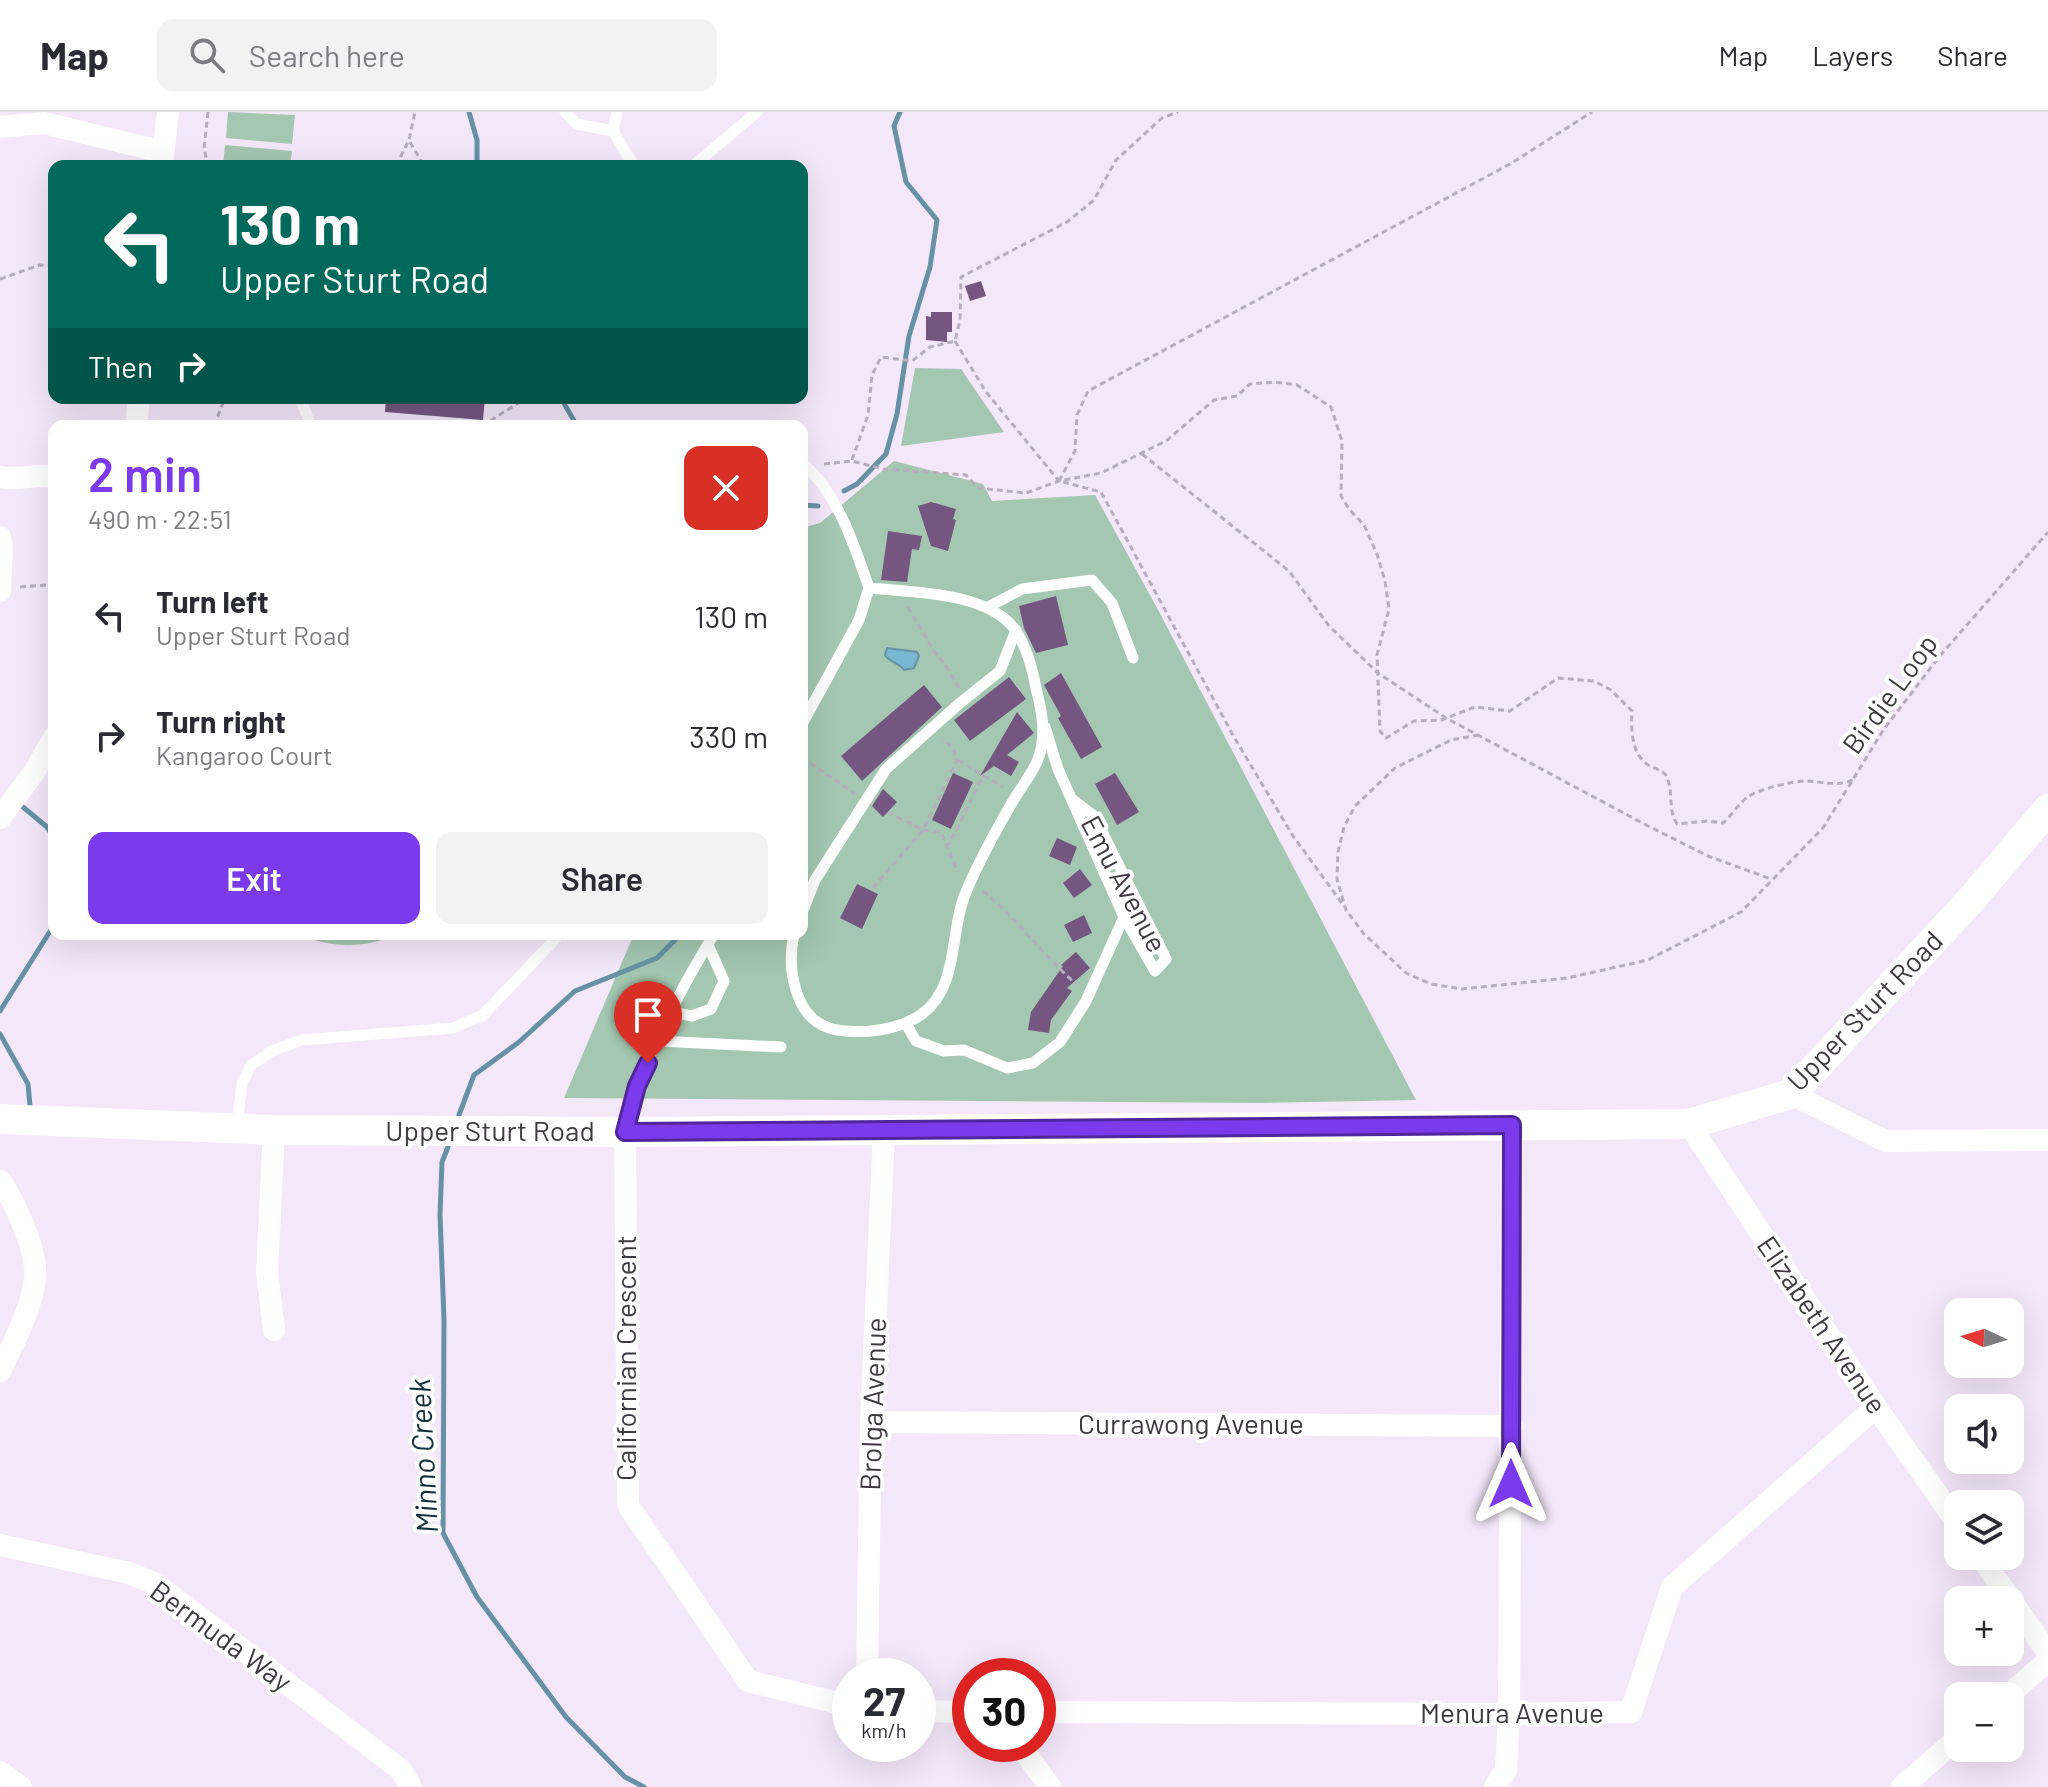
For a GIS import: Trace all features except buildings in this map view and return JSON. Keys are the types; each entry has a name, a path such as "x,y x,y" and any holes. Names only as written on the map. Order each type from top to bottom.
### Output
{"main road":[{"name":"Upper Sturt Road","path":"0,1119 274,1130 625,1132 1689,1124 1791,1094 1970,901 2048,809"}],"street":[{"path":"0,127 44,123 162,159 168,112"},
{"path":"0,477 14,480 29,476 48,477"},
{"path":"0,537 0,590"},
{"path":"0,818 48,748"},
{"path":"1791,1094 1885,1141 2048,1140"},
{"name":"Elizabeth Avenue","path":"1689,1124 1876,1407 1944,1504"},
{"path":"1495,1787 1506,1770 1509,1714 1512,1125"},
{"path":"274,1130 267,1272 274,1330"},
{"name":"Brolga Avenue","path":"867,1658 871,1422 884,1131"},
{"name":"Californian Crescent","path":"625,1132 628,1505 748,1681 832,1702"},
{"path":"0,1181 12,1197 28,1239 36,1277 22,1323 0,1371"},
{"name":"Menura Avenue","path":"1056,1712 1631,1712 1672,1587 1876,1407"},
{"name":"Currawong Avenue","path":"871,1422 1512,1426"},
{"name":"Bermuda Way","path":"0,1545 129,1573 156,1584 401,1770 411,1787"},
{"path":"1990,1570 2048,1653"},
{"path":"2023,1682 2048,1661"},
{"path":"1902,1787 1944,1750"},
{"path":"1032,1762 1050,1787"},
{"path":"0,1772 21,1787"}],"lane":[{"path":"565,112 577,124 613,131"},
{"path":"617,112 613,131 630,160"},
{"path":"700,160 757,112"},
{"path":"808,469 822,481 845,523 869,588 859,620 808,713"},
{"path":"988,607 1022,589 1092,580 1112,603 1133,658"},
{"path":"808,898 815,880 886,769 1000,671 1016,630 988,607 946,595 869,588"},
{"name":"Emu Avenue","path":"1016,630 1034,676 1058,769 1124,917 1155,971 1166,959 1145,914 1094,816 1072,799"},
{"path":"794,940 792,969 796,993 812,1018 828,1028 853,1032 883,1030 906,1024 925,1012 947,983 958,920 971,882 1038,759 1044,723"},
{"path":"906,1024 916,1041 944,1051 964,1050 1007,1068 1033,1063 1060,1042 1089,994 1124,917"},
{"path":"237,1129 242,1084 251,1065 272,1051 301,1040 453,1028 483,1015 554,940"},
{"path":"625,1132 637,1086 688,977 710,940"},
{"path":"672,1012 692,1016 711,1009 724,981 711,940"},
{"path":"659,1041 781,1047"}],"path":[{"path":"207,160 204,148 208,112"},
{"path":"399,160 409,140 415,112"},
{"path":"1178,112 1162,118 1116,160 1094,200 1067,222 961,277 960,320 955,341 986,392 1059,481 1101,492 1234,737 1293,836 1364,934 1406,973 1431,984 1462,989 1567,978 1648,960 1741,912 1823,828 1854,779"},
{"path":"1059,481 1075,451 1077,415 1088,391 1510,164 1592,112"},
{"path":"409,140 421,160"},
{"path":"0,279 40,265 48,266"},
{"path":"808,466 852,461 868,415 872,375 881,357 912,361 930,347 955,341"},
{"name":"Birdie Loop","path":"852,461 883,469 966,475 978,488 1026,493 1059,481 1101,473 1142,454 1166,441 1214,400 1237,396 1250,384 1274,382 1297,385 1331,407 1342,441 1341,496 1364,525 1385,581 1389,609 1377,655 1380,731 1386,738 1414,721 1446,718 1475,707 1510,711 1558,678 1594,681 1611,690 1632,711 1631,730 1636,751 1648,764 1664,772 1668,779 1672,815 1677,824 1723,823 1736,813 1747,797 1762,790 1802,781 1843,785 1854,779 1884,729 1939,657 2048,532"},
{"path":"495,420 517,404"},
{"path":"1142,454 1289,571 1329,626 1378,673 1446,718 1648,826 1708,856 1771,879"},
{"path":"0,590 48,584"},
{"path":"901,591 933,650 965,698"},
{"path":"931,728 953,748 957,760 1017,794"},
{"path":"1346,910 1337,879 1338,852 1344,827 1355,806 1395,768 1451,740 1479,735"},
{"path":"873,888 923,830 957,760"},
{"path":"808,761 864,801"},
{"path":"947,848 983,776"},
{"path":"888,812 923,830 941,832 957,871 1011,915 1035,944 1089,994"}],"green space":[{"path":"228,112 295,115 292,144 226,138"},
{"path":"225,145 292,151 291,160 224,160"},
{"path":"915,368 961,369 1004,432 901,446"},
{"path":"894,461 983,484 992,501 1095,495 1416,1100 1262,1103 564,1098 631,940 808,940 808,526 820,523"},
{"path":"313,940 381,940 347,945"}],"water":[{"path":"887,648 917,652 919,656 914,668 904,670 889,659 885,655"}],"waterway":[{"name":"Minno Creek","path":"469,112 477,140 477,160"},
{"path":"844,491 857,484 886,454 897,414 909,336 930,267 937,220 906,182 894,126 900,112"},
{"name":"Minno Creek","path":"564,404 574,420"},
{"path":"808,505 818,506"},
{"path":"23,807 48,829"},
{"path":"0,1011 48,935"},
{"name":"Minno Creek","path":"459,1115 474,1075 519,1042 575,991 657,958 675,940"},
{"path":"0,1034 28,1084 30,1106"},
{"name":"Minno Creek","path":"448,1147 442,1162 440,1215 444,1319 443,1533 477,1597 566,1717 625,1777 644,1787"}],"route":[{"path":"648,1063 637,1086 625,1132 1512,1125 1511,1484"}]}
